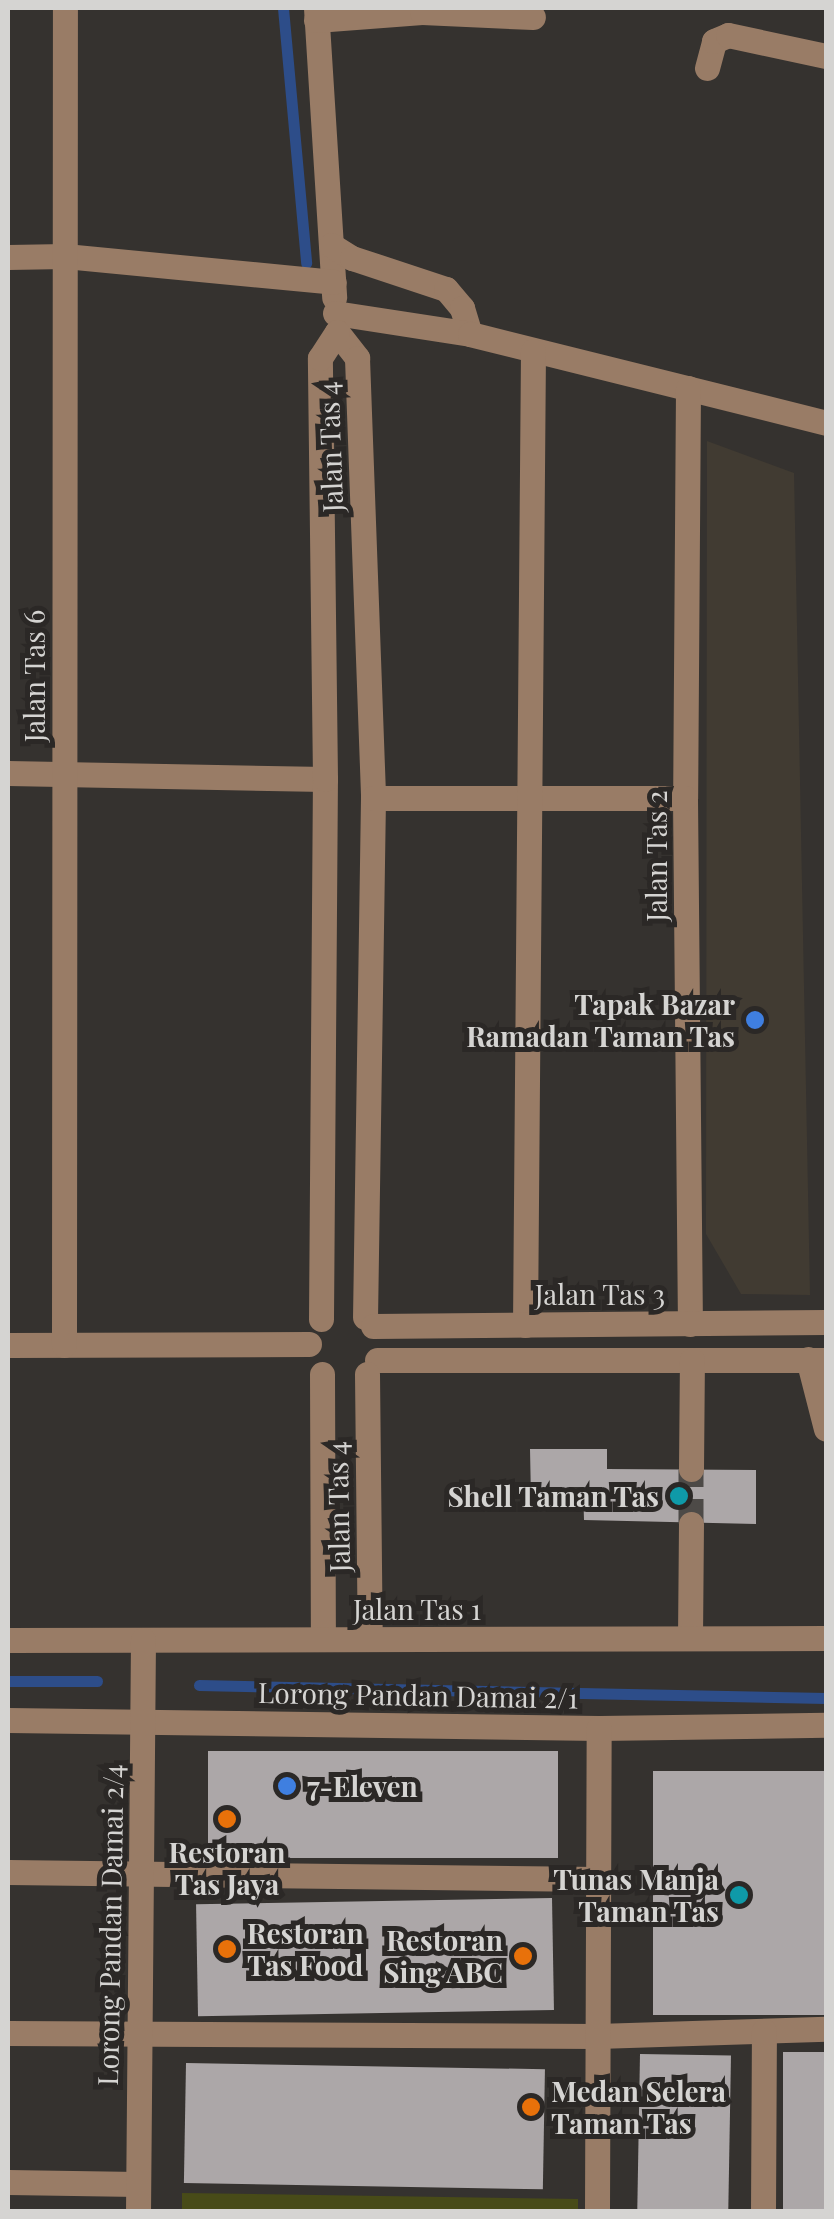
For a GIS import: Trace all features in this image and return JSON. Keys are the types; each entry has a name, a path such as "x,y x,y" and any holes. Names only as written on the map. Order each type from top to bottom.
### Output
{"street":[{"name":"Jalan Tas 6","path":"64,1344 65,8"},
{"path":"533,17 422,12 316,14 336,323 470,334 826,423"},
{"path":"707,68 714,41 728,35 826,56"},
{"path":"331,244 352,258 446,289 462,308 470,334"},
{"path":"8,257 65,256 334,282"},
{"name":"Jalan Tas 4","path":"322,1319 325,779 320,358 336,323"},
{"name":"Jalan Tas 4","path":"336,323 357,358 373,798 369,1322"},
{"path":"526,1324 533,350"},
{"name":"Jalan Tas 2","path":"688,388 685,798 690,1324"},
{"path":"8,774 325,779"},
{"path":"373,798 685,798"},
{"path":"372,1367 380,1348 369,1322 343,1310 322,1319 309,1344 312,1362 322,1374 339,1382 372,1367 817,1359 826,1429"},
{"name":"Jalan Tas 3","path":"369,1322 826,1322"},
{"path":"8,1344 309,1344"},
{"path":"691,1469 692,1360"},
{"name":"Jalan Tas 4","path":"370,1639 372,1367"},
{"name":"Jalan Tas 4","path":"322,1374 324,1639"},
{"path":"690,1638 691,1524"},
{"name":"Jalan Tas 1","path":"8,1640 826,1638"},
{"name":"Lorong Pandan Damai 2/4","path":"138,2212 142,1640"},
{"name":"Lorong Pandan Damai 2/1","path":"8,1720 599,1728 826,1725"},
{"path":"596,2212 599,1728"},
{"path":"8,1872 598,1879"},
{"path":"8,2033 597,2036 826,2029"},
{"path":"763,2212 764,2031"},
{"path":"8,2182 138,2184"}],"shaded area":[{"name":"Tapak Bazar Ramadan Taman Tas","path":"707,441 794,473 810,1295 741,1294 706,1234"}],"green space":[{"path":"182,2193 578,2199 578,2211 182,2212"}],"building":[{"name":"Shell Taman Tas","path":"530,1449 607,1449 607,1469 756,1470 756,1524 584,1520 583,1487 569,1487 569,1500 531,1500"},
{"path":"208,1751 558,1751 558,1858 208,1858"},
{"name":"Tunas Manja Taman Tas","path":"653,1771 826,1771 826,2015 653,2015"},
{"path":"552,1898 554,2010 198,2016 196,1904"},
{"path":"783,2052 826,2052 826,2212 783,2212"},
{"path":"640,2054 731,2056 728,2212 637,2212"},
{"path":"186,2063 545,2069 543,2189 184,2183"}],"waterway":[{"path":"283,8 306,263"},
{"path":"8,1681 97,1681"},
{"path":"199,1685 826,1698"}],"tunnel":[{"path":"691,1469 691,1524"}],"place":[{"name":"Tapak Bazar Ramadan Taman Tas","path":"755,1020"},
{"name":"Shell Taman Tas","path":"679,1496"},
{"name":"7-Eleven","path":"287,1786"},
{"name":"Restoran Tas Jaya","path":"227,1819"},
{"name":"Tunas Manja Taman Tas","path":"739,1895"},
{"name":"Restoran Tas Food","path":"227,1949"},
{"name":"Restoran Sing ABC","path":"523,1956"},
{"name":"Medan Selera Taman Tas","path":"531,2107"}]}
